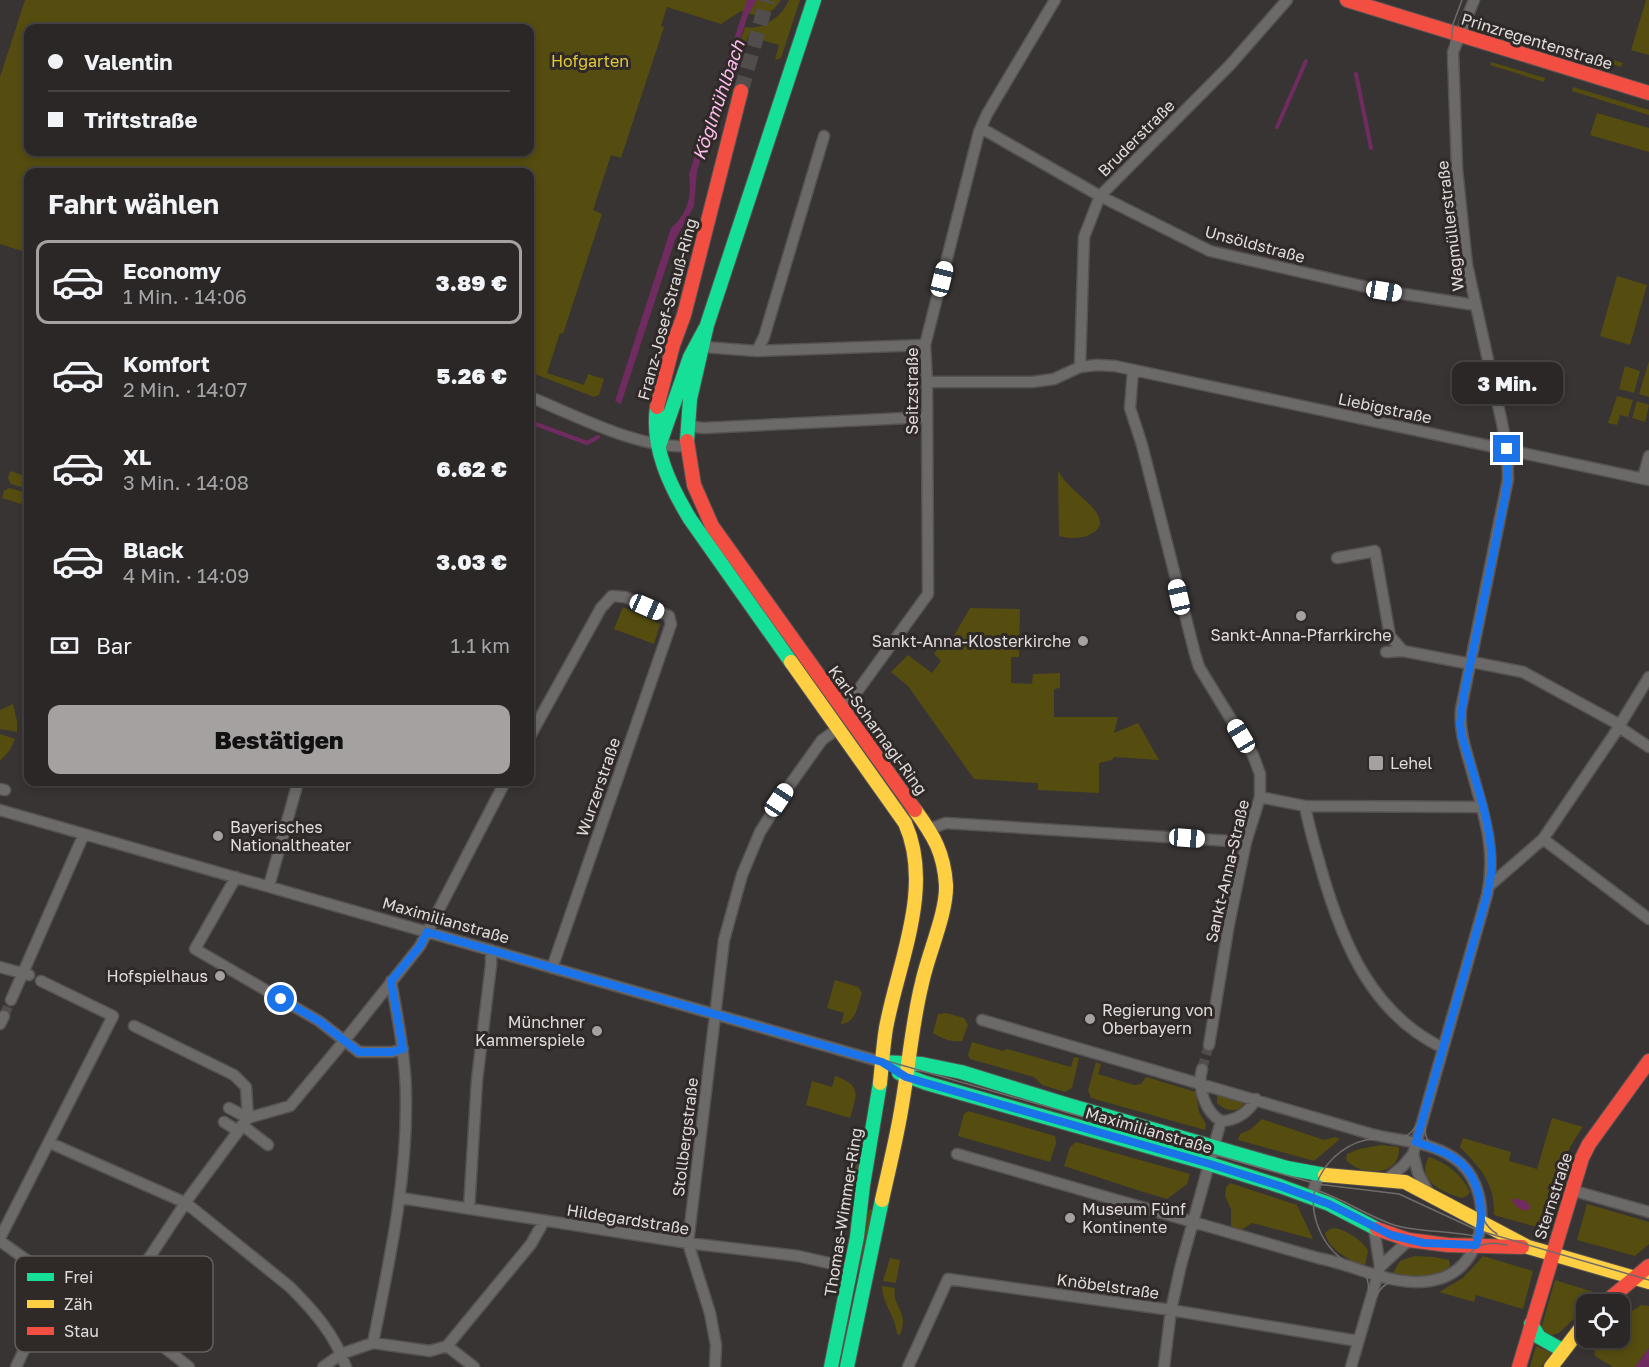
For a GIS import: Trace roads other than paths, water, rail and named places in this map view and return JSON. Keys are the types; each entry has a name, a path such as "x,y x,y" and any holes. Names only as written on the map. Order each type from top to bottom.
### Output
{"main road":[{"name":"Franz-Josef-Strauß-Ring","path":"687,426 691,394 704,347 707,325 814,0"},
{"name":"Prinzregentenstraße","path":"1353,2 1649,93"},
{"name":"Franz-Josef-Strauß-Ring","path":"659,446 656,417 662,386 684,315 741,91"},
{"name":"Franz-Josef-Strauß-Ring","path":"659,446 694,345 707,325"},
{"name":"Karl-Scharnagl-Ring","path":"687,426 688,446 697,493 712,526 929,829 943,858 946,888 943,907 922,981 906,1077"},
{"name":"Karl-Scharnagl-Ring","path":"659,446 670,482 681,504 907,828 915,856 917,893 886,1029 882,1062"},
{"path":"917,875 932,866 945,869"},
{"name":"Maximilianstraße","path":"882,1062 908,1061 945,1068 1212,1156 1329,1204 1374,1228 1409,1240 1448,1245 1528,1247"},
{"name":"Maximilianstraße","path":"882,1062 906,1077 1212,1156 1319,1175 1405,1182 1528,1247 1640,1279"},
{"name":"Thomas-Wimmer-Ring","path":"831,1367 851,1268 882,1062"},
{"name":"Sternstraße","path":"1519,1367 1582,1158 1589,1144 1649,1062"},
{"name":"Thomas-Wimmer-Ring","path":"847,1367 902,1107 906,1077"},
{"path":"863,1185 873,1197 883,1196"},
{"path":"1618,1294 1640,1279 1649,1266"},
{"path":"1531,1324 1539,1338 1562,1350"},
{"path":"1551,1367 1576,1333"}],"street":[{"name":"Seitzstraße","path":"840,705 856,693 928,594 925,345 981,128 987,114 1055,0"},
{"name":"Bruderstraße","path":"1080,367 1084,237 1100,196 1230,65 1287,0"},
{"name":"Wagmüllerstraße","path":"1413,1154 1489,886 1491,854 1482,807 1460,724 1461,709 1508,478 1507,449 1465,252 1457,169 1453,52 1474,0"},
{"name":"Unsöldstraße","path":"981,128 1100,196 1210,250 1384,291 1475,305"},
{"path":"757,351 764,337 824,136"},
{"path":"704,347 757,351 925,345"},
{"name":"Liebigstraße","path":"1080,367 1115,366 1646,479"},
{"path":"927,382 1032,382 1054,379 1080,367"},
{"name":"Sankt-Anna-Straße","path":"1133,370 1130,408 1142,445 1199,667 1253,755 1260,774 1260,797 1246,842 1225,947 1209,1045"},
{"path":"534,399 659,446 688,446"},
{"path":"687,426 703,428 927,417"},
{"path":"1646,479 1649,456"},
{"path":"1337,558 1375,551 1390,636 1403,651"},
{"name":"Wurzerstraße","path":"534,729 602,608 612,596 625,597 669,616 671,624 552,968"},
{"path":"1386,652 1403,651 1523,672 1619,726 1649,747"},
{"path":"1489,886 1543,839 1564,811 1649,677"},
{"name":"Stollbergstraße","path":"715,1367 716,1345 710,1313 688,1243 724,940 749,855 771,812 822,740 839,728"},
{"path":"269,886 297,786"},
{"path":"224,1122 243,1125 290,1106 345,1040 420,946 503,786"},
{"path":"1260,797 1305,806 1482,807"},
{"path":"1305,806 1308,824 1335,914 1347,946 1357,964 1373,988 1401,1019 1418,1033 1443,1048"},
{"name":"Maximilianstraße","path":"0,810 882,1062"},
{"path":"929,829 946,822 1246,842"},
{"path":"11,1000 27,974 84,834"},
{"path":"1543,839 1649,918"},
{"path":"236,877 195,949 319,1021 359,1052 392,1052 403,1049"},
{"path":"469,1209 477,1080 491,950"},
{"path":"0,967 27,974"},
{"path":"22,1256 0,1240 112,1020 41,981"},
{"path":"373,1343 401,1198 406,1099 403,1049 391,981"},
{"path":"957,1154 1318,1258 1412,1281 1442,1278 1468,1260 1476,1245 1481,1221 1478,1189 1468,1170 1452,1157 1416,1142 1371,1134 982,1020"},
{"path":"134,1026 198,1058 235,1072 246,1087 243,1125 151,1256"},
{"path":"1202,1069 1200,1083 1208,1108 1215,1118 1221,1121 1230,1120 1244,1114 1256,1100"},
{"path":"229,1108 243,1125 268,1145"},
{"path":"1164,1367 1171,1310 1181,1265 1221,1121"},
{"path":"50,1143 186,1203 290,1287 306,1303 335,1340 346,1367"},
{"path":"1386,1179 1403,1166 1413,1154"},
{"path":"1413,1154 1418,1173 1428,1193"},
{"path":"1311,1197 1319,1175"},
{"path":"1571,1190 1649,1212"},
{"name":"Hildegardstraße","path":"401,1198 688,1243 798,1256 851,1268"},
{"path":"323,1367 341,1354 373,1343 430,1351 447,1346 531,1244 544,1221"},
{"path":"1351,1367 1379,1272 1374,1228"},
{"path":"1379,1272 1409,1240"},
{"name":"Knöbelstraße","path":"908,1367 948,1279 1171,1310 1358,1341"},
{"path":"447,1346 474,1367"},
{"path":"16,1367 23,1352"},
{"path":"170,1352 189,1367"}],"water":[{"name":"Köglmühlbach","path":"747,0 757,0 748,15 697,171 694,206 675,240 621,404 615,401 671,228 677,223 688,204 689,174"},
{"path":"1514,1198 1526,1201 1531,1208 1525,1211 1517,1207 1512,1201"},
{"path":"1649,1348 1649,1367 1635,1367"}],"waterway":[{"path":"1277,127 1306,61"},
{"path":"1356,74 1371,148"},
{"path":"534,423 587,443 598,437"}],"tunnel":[{"path":"741,91 767,0"},
{"path":"4,1016 11,1000"},
{"path":"1202,1069 1209,1045"}],"tram line":[{"path":"1348,1367 1369,1294 1368,1282 1363,1272 1345,1262 1327,1244 1321,1234 1314,1212 1315,1189 1323,1170 1341,1151 1364,1140 1404,1137 1412,1131 1420,1119 1484,894 1487,874 1482,815 1459,738 1457,723 1458,708 1502,502 1504,448 1468,281 1458,202 1449,62 1453,24 1462,0"},
{"path":"0,807 1317,1184 1399,1194 1477,1230 1649,1280"},
{"path":"1427,1114 1425,1127 1426,1137 1430,1144 1461,1165 1468,1173 1473,1181 1484,1221 1497,1234"},
{"path":"1316,1190 1394,1225 1479,1237"},
{"path":"1372,1307 1377,1294 1391,1282 1441,1278 1458,1267 1475,1248 1493,1243 1507,1245"},
{"path":"1359,1268 1400,1278"}],"place":[{"name":"Sankt-Anna-Pfarrkirche","path":"1301,616"},
{"name":"Sankt-Anna-Klosterkirche","path":"1083,641"},
{"name":"Lehel","path":"1376,763"},
{"name":"Bayerisches Nationaltheater","path":"218,836"},
{"name":"Hofspielhaus","path":"220,976"},
{"name":"Regierung von Oberbayern","path":"1090,1019"},
{"name":"Münchner Kammerspiele","path":"597,1031"},
{"name":"Museum Fünf Kontinente","path":"1070,1218"}],"park label":[{"name":"Hofgarten","path":"590,61"}]}
